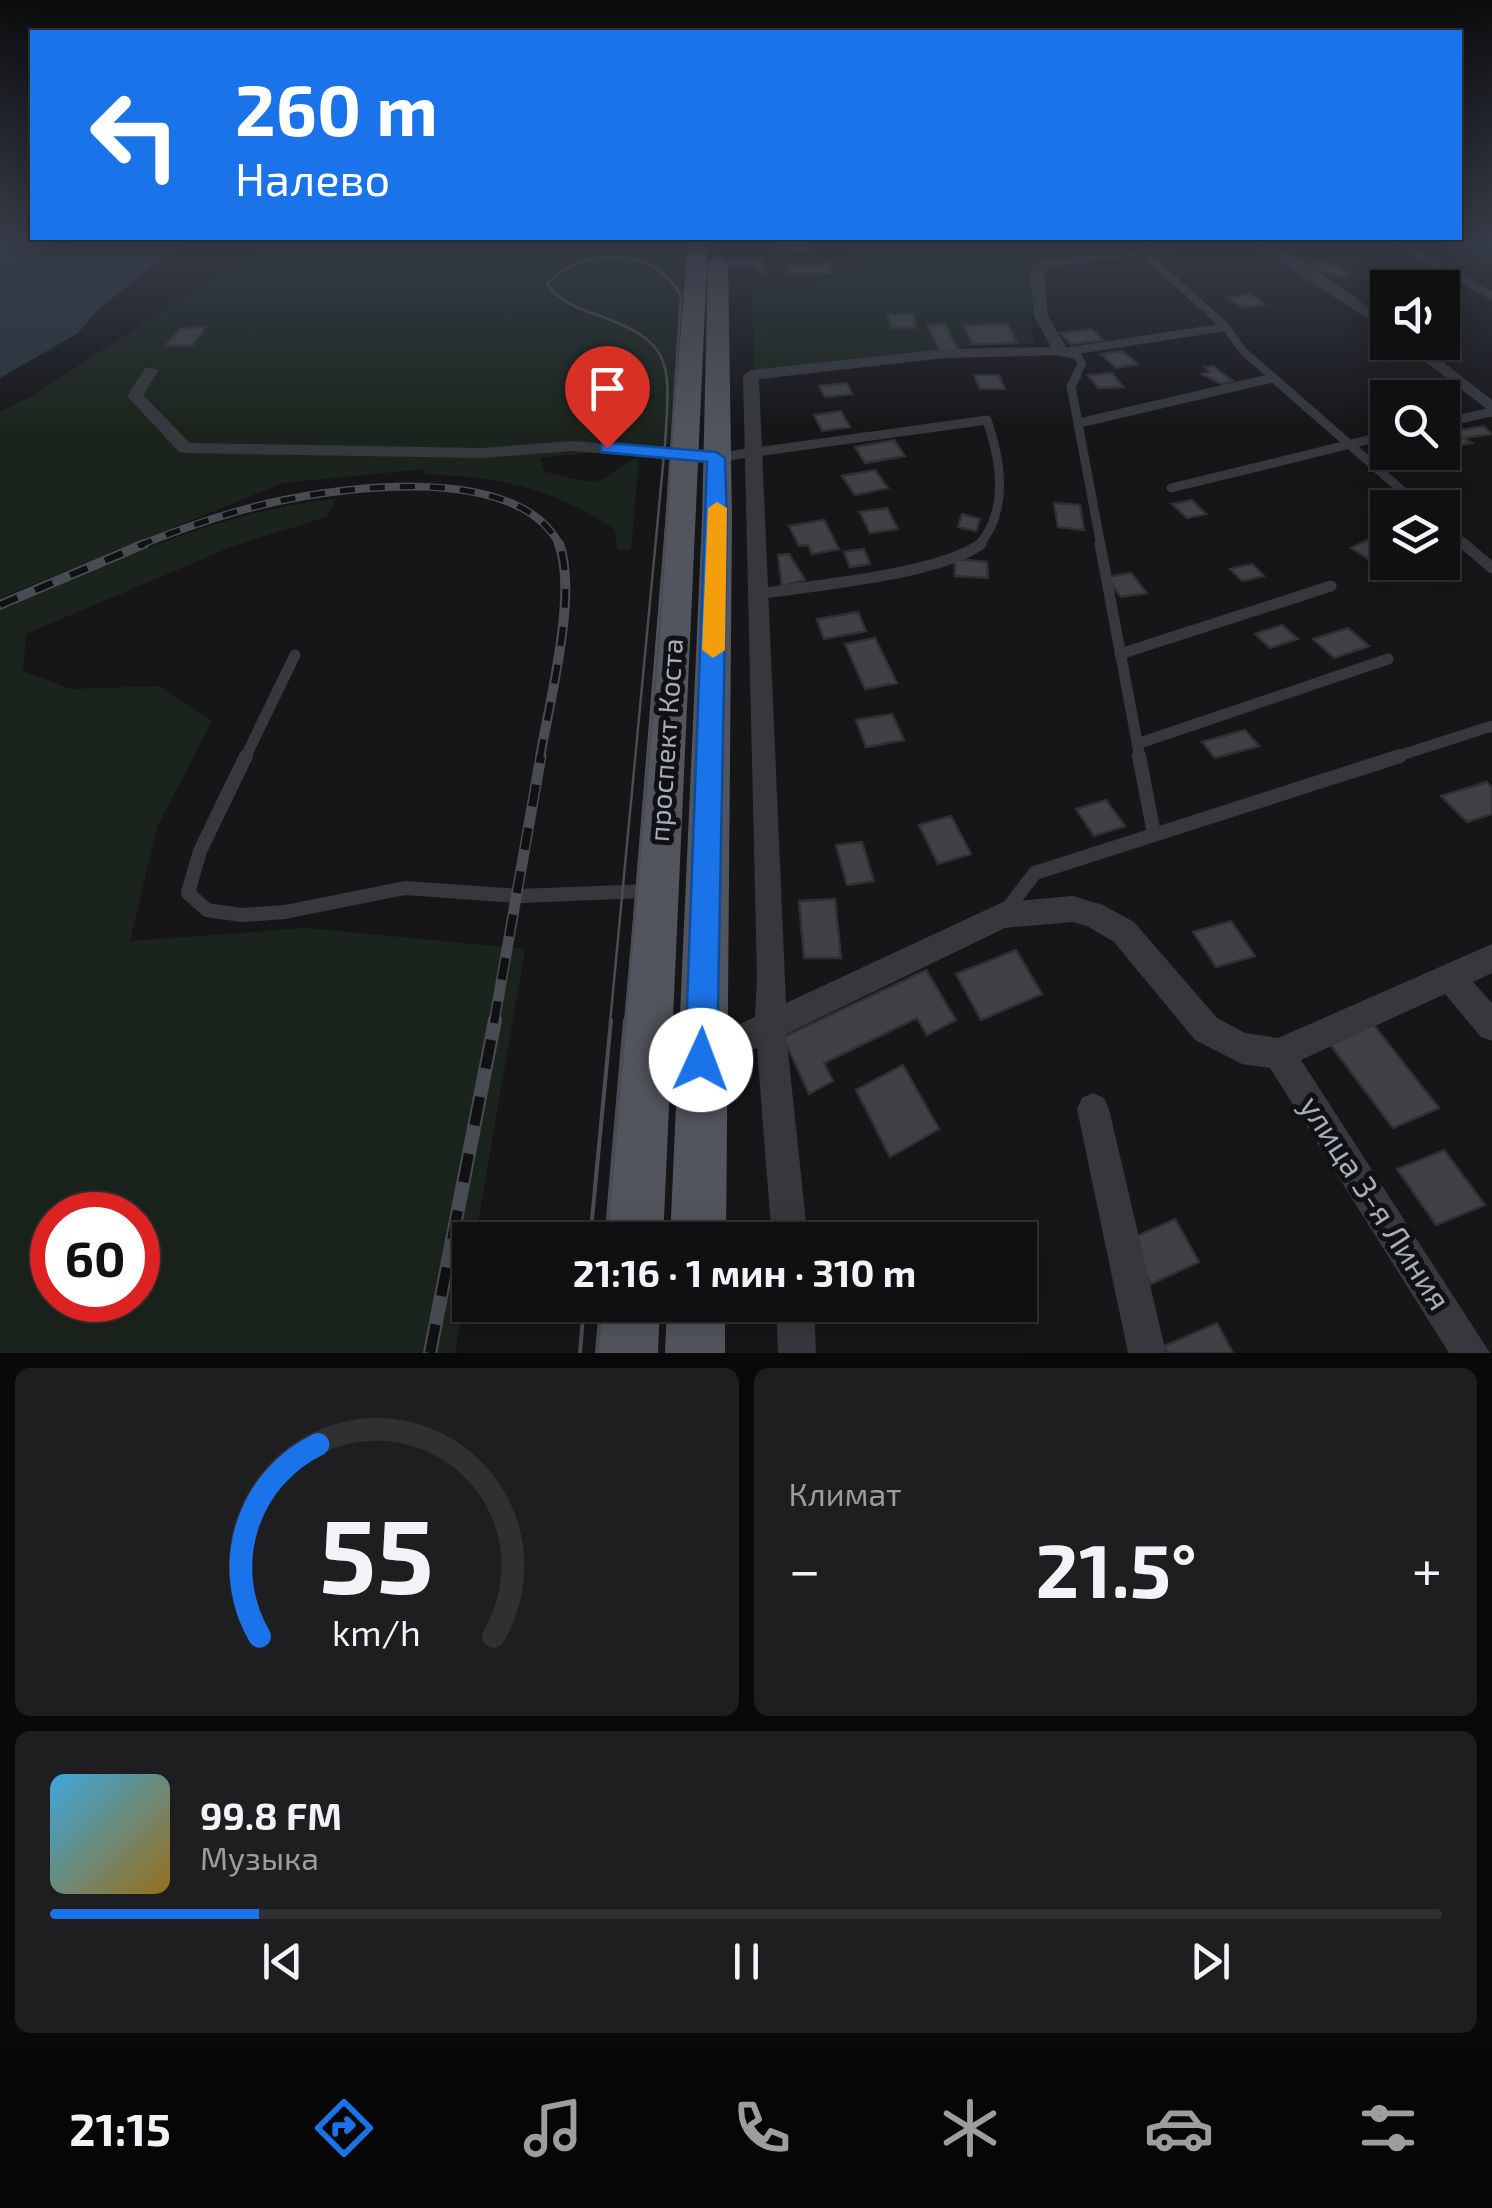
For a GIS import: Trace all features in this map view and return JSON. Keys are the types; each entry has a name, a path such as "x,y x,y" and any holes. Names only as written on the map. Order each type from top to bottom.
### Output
{"main road":[{"name":"проспект Коста","path":"636,1222 657,891 717,455 704,304"},
{"name":"проспект Коста","path":"698,1222 718,520 716,304"},
{"path":"628,1353 630,1322"},
{"path":"695,1353 696,1322"}],"street":[{"path":"1041,304 1042,316 1061,352"},
{"path":"788,1222 770,1024 772,976 759,594 717,455 751,375 952,353 1020,349 1061,352"},
{"path":"1430,360 1492,410"},
{"path":"152,370 135,396 185,448 224,452 481,453 573,446 717,455"},
{"path":"701,1060 1003,914 1073,909 1093,914 1124,932 1206,1029 1242,1048 1279,1054 1492,958"},
{"path":"1448,976 1492,1026"},
{"name":"улица 3-я Линия","path":"1279,1054 1472,1353"},
{"path":"1093,1110 1147,1353"},
{"path":"796,1322 798,1353"}],"lane":[{"path":"1201,304 1226,326 1230,338 1401,490"},
{"path":"1061,352 1226,326"},
{"path":"1061,352 1076,355 1082,364 1072,386 1154,834"},
{"path":"1079,423 1273,378"},
{"path":"1460,418 1492,410"},
{"path":"717,455 986,420 995,441 1001,478 988,534 978,548 944,560 759,594"},
{"path":"1171,488 1370,439"},
{"path":"1460,540 1492,568"},
{"path":"1120,654 1330,586"},
{"path":"295,655 200,851 188,893 206,910 242,915 285,912 404,888 518,896 657,891"},
{"path":"1137,744 1388,660"},
{"path":"1003,914 1034,873 1492,726"}],"shaded area":[{"path":"0,304 104,304 78,333 0,378"},
{"path":"172,304 684,304 669,444 540,458 545,472 589,481 601,480 639,458 631,550 617,550 615,530 547,494 501,482 424,474 425,469 283,483 0,598 0,412 32,396"},
{"path":"752,304 1033,304 1031,326 1035,344 980,345 754,371"},
{"path":"336,499 327,517 233,546 26,634 23,671 71,689 159,686 212,721 157,827 130,941 306,928 525,949 478,1222 452,1222 452,1322 460,1322 455,1353 0,1353 0,611 164,542 248,515"}],"building":[{"path":"888,314 914,314 916,328 890,328"},
{"path":"945,324 959,351 940,352 927,325"},
{"path":"1008,324 1017,343 972,344 963,325"},
{"path":"206,327 192,346 165,346 180,328"},
{"path":"1092,329 1103,340 1071,344 1060,333"},
{"path":"1122,351 1138,364 1116,368 1101,354"},
{"path":"1213,366 1233,381 1221,384 1202,374 1210,372 1204,367"},
{"path":"1112,373 1123,387 1098,388 1088,375"},
{"path":"974,375 999,375 1005,389 980,389"},
{"path":"847,383 852,394 825,397 819,386"},
{"path":"841,411 850,427 822,431 814,415"},
{"path":"1484,426 1492,434 1464,438 1472,443 1460,445 1460,430"},
{"path":"894,440 905,456 865,463 855,447"},
{"path":"875,470 888,488 855,495 842,476"},
{"path":"1192,500 1206,514 1187,518 1172,504"},
{"path":"1054,503 1080,505 1084,530 1058,527"},
{"path":"887,508 898,529 870,533 860,512"},
{"path":"962,514 980,519 976,531 958,527"},
{"path":"824,520 839,549 812,554 808,545 799,546 789,526"},
{"path":"1368,540 1370,560 1351,548"},
{"path":"864,549 870,564 850,567 844,552"},
{"path":"789,554 805,580 782,586 778,555"},
{"path":"955,559 987,562 988,578 955,576"},
{"path":"1252,564 1264,576 1242,581 1230,569"},
{"path":"1131,573 1147,593 1121,597 1106,577"},
{"path":"858,612 866,631 824,639 817,619"},
{"path":"1282,625 1298,639 1270,648 1255,634"},
{"path":"1348,628 1369,646 1334,658 1313,639"},
{"path":"875,638 897,683 865,689 845,644"},
{"path":"892,714 904,740 866,747 856,720"},
{"path":"1245,730 1259,746 1215,758 1202,742"},
{"path":"1487,782 1492,788 1492,814 1467,822 1441,796"},
{"path":"1106,800 1125,826 1094,836 1076,809"},
{"path":"951,816 971,854 938,864 919,825"},
{"path":"862,842 874,881 847,885 836,845"},
{"path":"835,899 841,958 804,958 799,901"},
{"path":"1231,921 1255,956 1216,967 1193,932"},
{"path":"1016,950 1042,994 981,1020 956,974"},
{"path":"926,970 956,1020 927,1035 917,1018 824,1063 833,1081 809,1094 783,1037"},
{"path":"1373,1024 1439,1108 1393,1128 1329,1043"},
{"path":"903,1065 939,1129 890,1157 856,1090"},
{"path":"1444,1150 1485,1205 1436,1225 1397,1169"},
{"path":"1175,1219 1199,1262 1151,1284 1128,1240"},
{"path":"1217,1323 1233,1353 1167,1353 1164,1346"}],"tram line":[{"path":"572,304 640,334 653,346 662,359 668,393 610,1023"},
{"path":"625,1023 658,651 681,304"},
{"path":"592,1222 611,1020"},
{"path":"608,1222 625,1020"},
{"path":"580,1353 583,1322"},
{"path":"597,1353 600,1322"}],"railway":[{"path":"138,546 218,517 280,501 368,488 416,487 462,490 504,500 538,518 559,545"},
{"path":"0,605 144,544"},
{"path":"540,758 564,619 564,565 559,545"},
{"path":"494,1023 541,756"},
{"path":"430,1353 495,1020"}],"slow traffic":[{"path":"713,650 717,508"}],"route":[{"path":"607,448 716,458 718,520 701,1060"}]}
